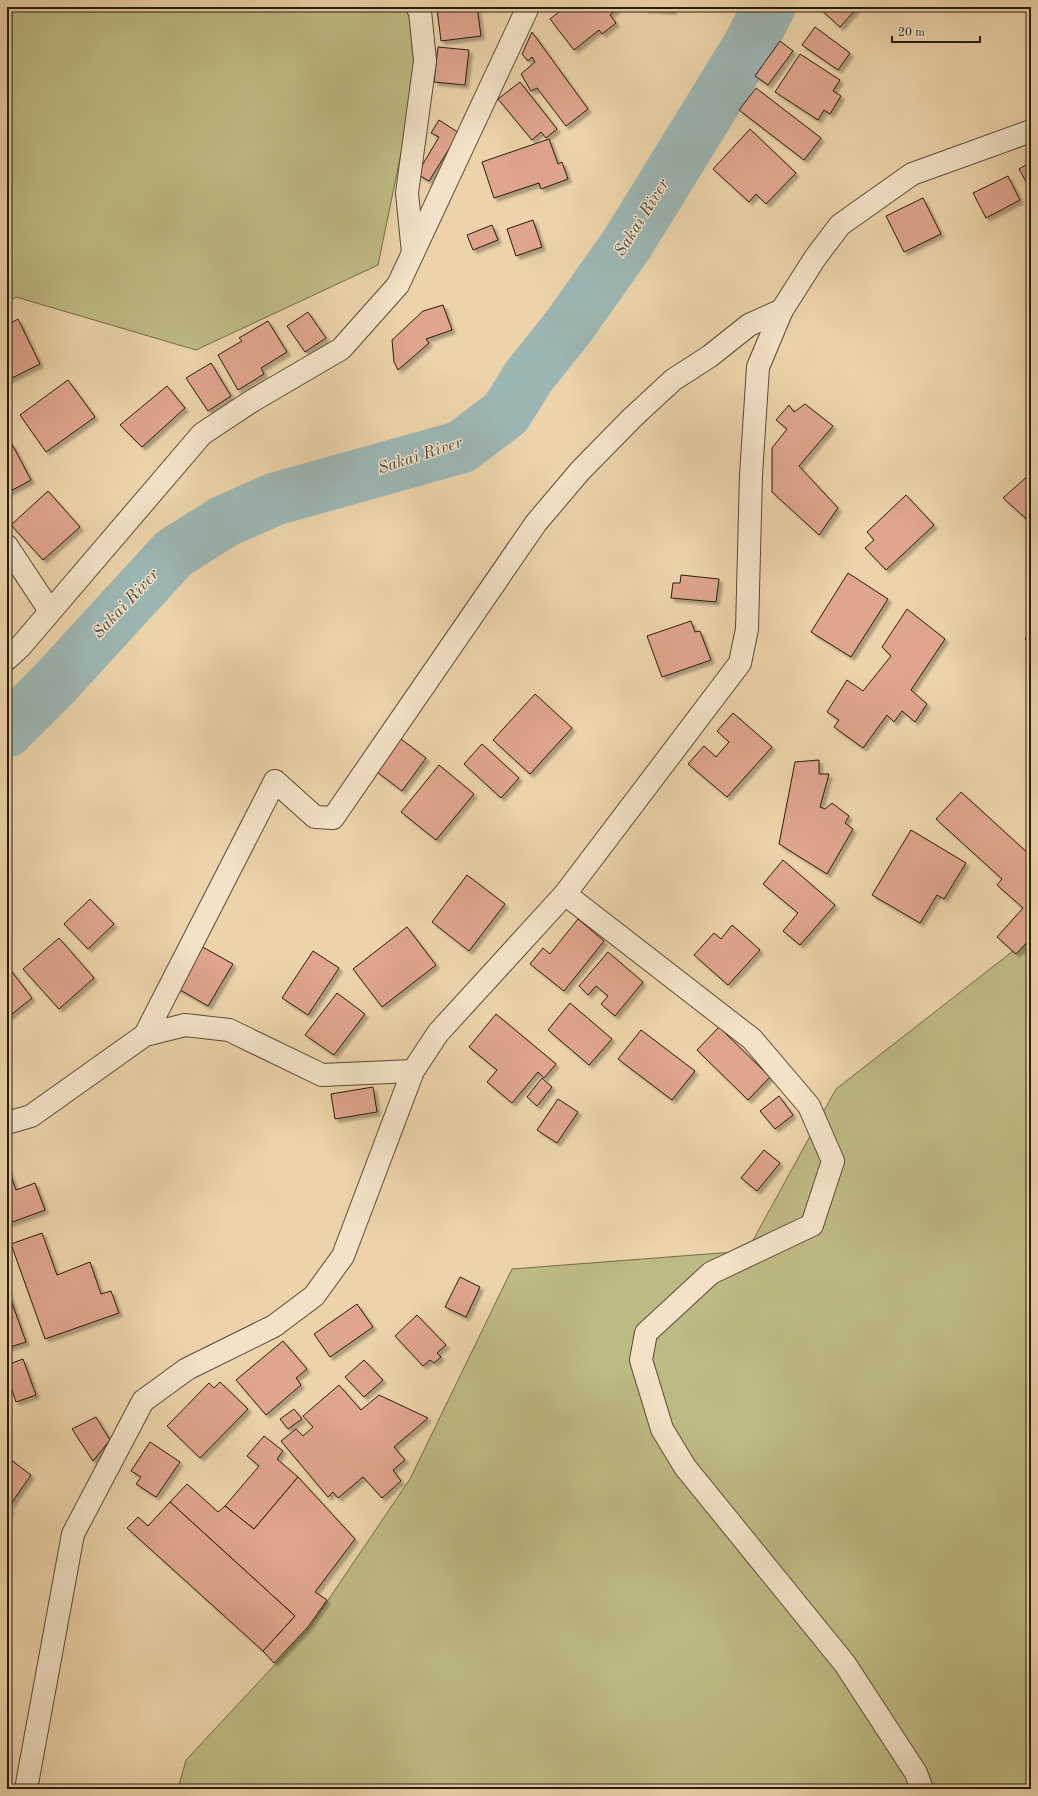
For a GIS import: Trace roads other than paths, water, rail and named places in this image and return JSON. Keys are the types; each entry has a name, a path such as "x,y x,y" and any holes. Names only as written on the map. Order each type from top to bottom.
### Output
{"street":[{"path":"413,254 407,193 425,61 420,11 418,7"},
{"path":"7,659 20,647 202,434 252,402 341,349 398,285 528,7"},
{"path":"26,1789 73,1534 143,1401 187,1369 274,1326 314,1296 343,1256 413,1072 438,1033 564,894 740,663 747,629 751,475 758,367 782,310 815,258 840,225 912,174 1031,131"},
{"path":"145,1035 274,781 315,817 333,818 536,524 580,471 632,418 673,380 710,356 749,325 782,310"},
{"path":"7,546 50,611"},
{"path":"564,894 752,1039 809,1106 833,1161 812,1225 711,1273 646,1333 641,1360 662,1429 685,1466 845,1664 916,1773 922,1789"},
{"path":"7,1123 31,1116 145,1035 185,1025 229,1030 322,1075 413,1072"}],"waterway":[{"name":"Sakai River","path":"7,731 52,686 174,553 225,521 275,499 461,447 506,413 529,376 569,326 627,244 749,46 769,7"}]}
